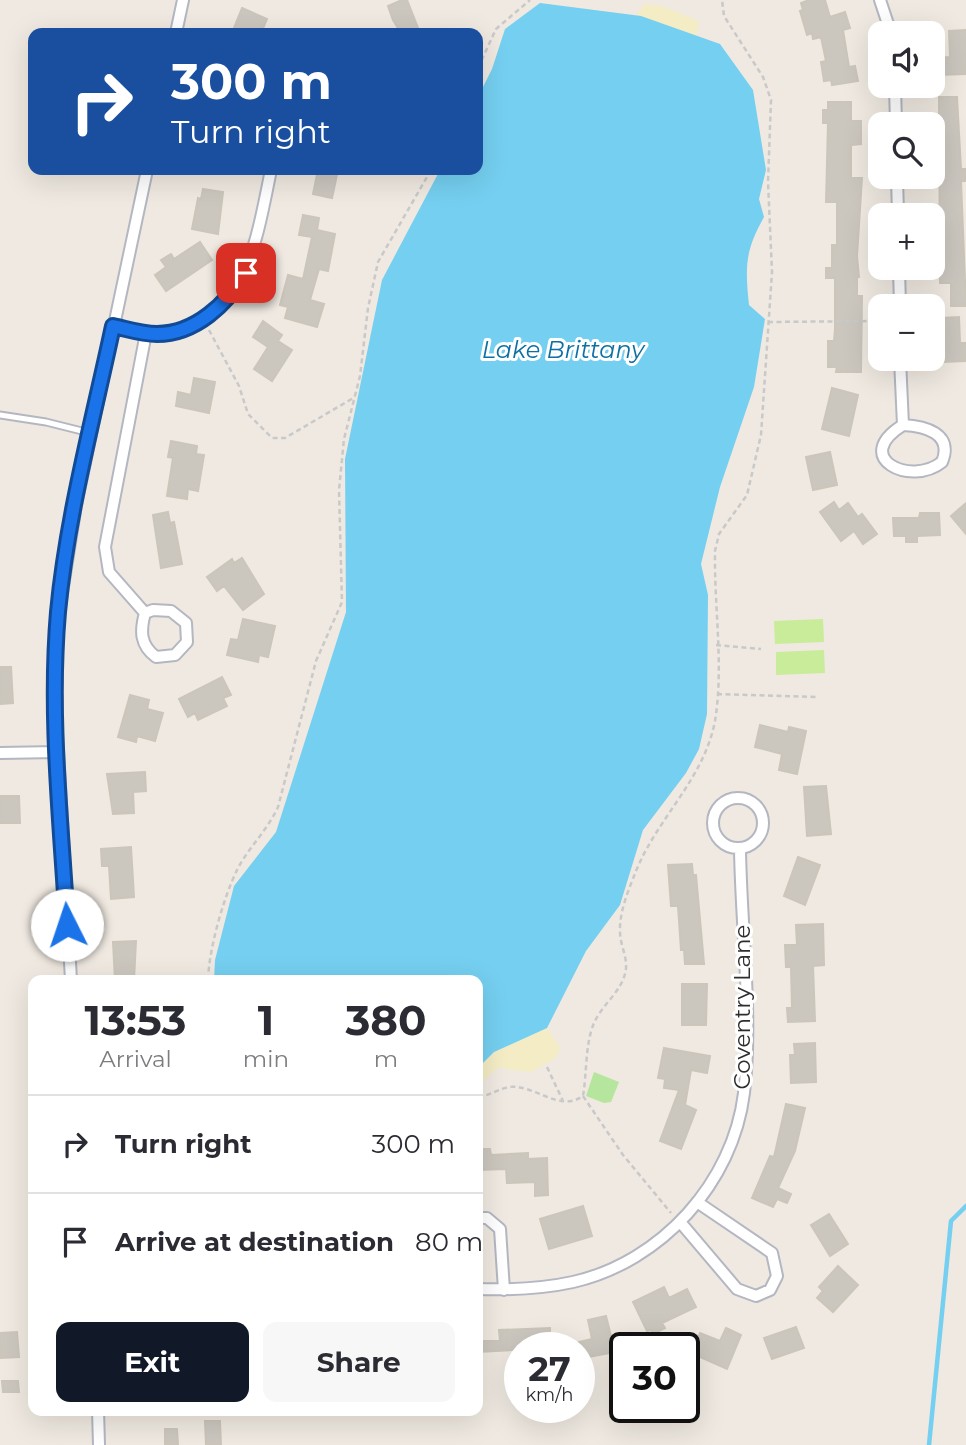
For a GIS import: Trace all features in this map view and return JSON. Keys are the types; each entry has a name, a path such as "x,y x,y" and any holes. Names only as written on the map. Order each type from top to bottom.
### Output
{"street":[{"path":"177,28 183,0"},
{"path":"880,0 887,21"},
{"path":"71,975 55,697 58,612 90,433 146,175"},
{"path":"113,326 146,333 172,331 202,319 235,290 246,273 270,175"},
{"path":"145,613 109,572 105,547 146,333"},
{"path":"900,371 902,425"},
{"path":"902,425 920,425 935,431 942,438 942,462 930,470 894,469 886,464 883,456 884,441 888,433 902,425"},
{"path":"163,609 179,614 188,632 182,650 166,657 156,657 149,652 142,642 141,628 145,613 163,609"},
{"path":"0,753 57,752"},
{"path":"734,799 752,802 762,816 760,832 753,843 740,849 726,844 713,826 715,809 734,799"},
{"name":"Coventry Lane","path":"483,1289 553,1286 590,1278 634,1257 681,1223 723,1162 732,1141 744,1093 746,1021 740,849"},
{"path":"681,1223 737,1289 756,1296 770,1290 777,1276 776,1259 772,1253 697,1202"},
{"path":"483,1218 487,1218 500,1229 504,1290"},
{"path":"98,1416 99,1445"}],"lane":[{"path":"0,415 46,422 90,433"}],"path":[{"path":"483,57 496,29 530,0"},
{"path":"681,1223 623,1155 583,1096 593,1026 602,1008 622,985 626,967 620,931 622,912 637,869 653,836 697,773 715,721 715,551 719,534 747,495 761,435 772,272 768,182 771,100 763,77 724,16 722,0"},
{"path":"209,975 211,951 231,885 237,869 269,827 278,807 316,661 342,602 339,490 344,439 355,397 378,262 428,175"},
{"path":"202,319 228,362 248,414 272,438 285,438 355,397"},
{"path":"768,322 868,321"},
{"path":"716,645 761,649"},
{"path":"717,694 779,693 818,697"},
{"path":"547,1067 563,1101"},
{"path":"483,1095 509,1087 563,1101 577,1100 583,1096"}],"green space":[{"path":"823,619 824,642 775,644 774,621"},
{"path":"824,650 825,673 776,675 776,652"},
{"path":"594,1072 619,1082 611,1102 604,1103 586,1096"}],"sand":[{"path":"645,4 662,6 699,21 697,36 636,15"},
{"path":"547,1028 560,1047 557,1057 531,1072 504,1069 501,1066 483,1081 483,1063 494,1052"}],"water":[{"name":"Lake Brittany","path":"540,3 641,16 720,44 753,90 766,170 759,199 764,217 750,250 747,280 749,305 765,319 754,387 720,487 701,564 708,595 707,714 699,749 686,773 643,830 620,905 586,951 547,1028 494,1052 483,1063 483,975 214,975 215,960 234,886 276,832 346,612 345,459 382,280 437,175 483,175 483,87 505,29"}],"building":[{"path":"407,0 418,28 398,28 388,6"},
{"path":"825,0 830,17 845,12 850,28 843,30 849,67 855,66 858,81 832,85 831,80 824,81 821,62 826,61 821,37 813,39 812,33 807,35 800,11 803,10 801,3"},
{"path":"242,8 267,19 263,28 234,28"},
{"path":"966,30 966,74 945,75 945,57 950,57 949,31"},
{"path":"957,97 961,169 965,169 965,181 961,181 966,306 951,306 951,283 940,283 940,280 945,280 945,203 940,203 939,189 945,189 945,112 939,112 939,98"},
{"path":"828,102 851,102 851,121 861,121 861,144 851,145 851,178 862,178 857,256 857,296 862,296 861,372 836,372 837,367 828,367 828,341 834,341 835,329 835,278 826,278 826,268 832,268 832,245 837,245 837,202 826,202 828,123 823,123 823,110 828,110"},
{"path":"317,175 337,175 332,198 313,194"},
{"path":"203,189 223,192 218,234 192,229 198,198 201,199"},
{"path":"303,215 319,218 317,230 335,234 328,271 319,269 310,300 324,304 317,327 285,318 288,307 280,305 288,275 303,279 312,237 299,235"},
{"path":"200,242 212,260 166,291 155,275 166,267 161,260 171,254 174,259"},
{"path":"959,317 960,343 966,343 966,361 945,362 945,318"},
{"path":"263,321 282,335 278,341 292,350 272,381 254,369 268,347 253,337"},
{"path":"194,378 215,382 209,413 176,406 178,392 191,395"},
{"path":"832,388 858,395 849,436 822,429"},
{"path":"171,441 197,446 196,454 204,455 198,491 188,489 187,499 167,496 173,458 168,457"},
{"path":"830,452 837,485 813,490 806,457"},
{"path":"834,502 839,510 848,503 858,517 862,514 877,534 863,544 854,531 841,541 820,512"},
{"path":"966,503 966,534 951,516"},
{"path":"168,512 170,523 174,522 182,564 161,568 153,515"},
{"path":"920,513 939,513 940,535 917,536 917,542 906,542 906,536 894,536 893,518 919,518"},
{"path":"242,558 264,594 243,610 224,586 217,591 207,577 232,559 234,563"},
{"path":"243,619 275,626 268,657 259,655 258,662 227,655 231,639 238,640"},
{"path":"0,667 11,667 13,703 0,704"},
{"path":"222,677 231,695 223,698 227,706 198,720 195,713 188,717 179,699"},
{"path":"130,695 149,700 147,709 163,713 155,741 137,736 136,742 118,737"},
{"path":"760,725 788,732 789,727 806,731 797,774 779,770 782,754 755,747"},
{"path":"145,772 146,791 133,792 134,813 113,814 107,774"},
{"path":"826,786 831,834 807,836 804,787"},
{"path":"0,796 19,796 20,823 0,823"},
{"path":"131,847 134,897 111,899 109,866 102,866 101,849"},
{"path":"798,857 820,865 805,905 784,896"},
{"path":"692,864 693,875 696,875 704,964 685,964 684,950 681,950 678,906 671,906 668,865"},
{"path":"823,924 824,965 813,966 815,1021 788,1022 787,1008 792,1008 791,967 786,967 785,945 797,945 796,925"},
{"path":"136,941 134,975 115,975 113,942"},
{"path":"682,984 707,984 706,1025 682,1025"},
{"path":"815,1043 816,1082 791,1083 790,1055 795,1055 794,1044"},
{"path":"664,1048 710,1056 707,1073 691,1070 685,1105 696,1110 681,1149 660,1141 679,1090 664,1088 665,1079 658,1078"},
{"path":"786,1104 805,1108 795,1151 778,1188 791,1194 787,1203 777,1199 773,1207 752,1198 770,1156 774,1157"},
{"path":"483,1149 490,1149 491,1155 528,1153 528,1159 547,1158 548,1195 535,1196 535,1182 507,1183 506,1169 483,1170"},
{"path":"583,1206 592,1236 549,1249 540,1219"},
{"path":"829,1214 848,1244 830,1256 811,1225"},
{"path":"838,1266 858,1285 833,1312 817,1298 823,1291 819,1287"},
{"path":"664,1287 669,1298 687,1289 696,1307 662,1323 665,1328 652,1332 647,1331 633,1302"},
{"path":"606,1316 610,1332 609,1353 595,1356 595,1332 591,1332 588,1320"},
{"path":"796,1327 804,1348 772,1359 764,1338"},
{"path":"550,1328 550,1332 504,1332 504,1351 483,1352 483,1341 500,1341 499,1330"},
{"path":"726,1328 741,1335 727,1369 700,1357 700,1333 720,1341"},
{"path":"17,1332 19,1357 1,1358 0,1333"},
{"path":"2,1381 18,1381 19,1392 3,1392"},
{"path":"205,1421 220,1421 221,1445 206,1445"},
{"path":"165,1429 177,1429 178,1445 165,1445"}],"waterway":[{"path":"929,1445 951,1221 966,1206"}],"route":[{"path":"67,925 55,697 58,612 76,505 113,326 160,334 189,325 206,317 220,305 235,290 246,273"}]}
